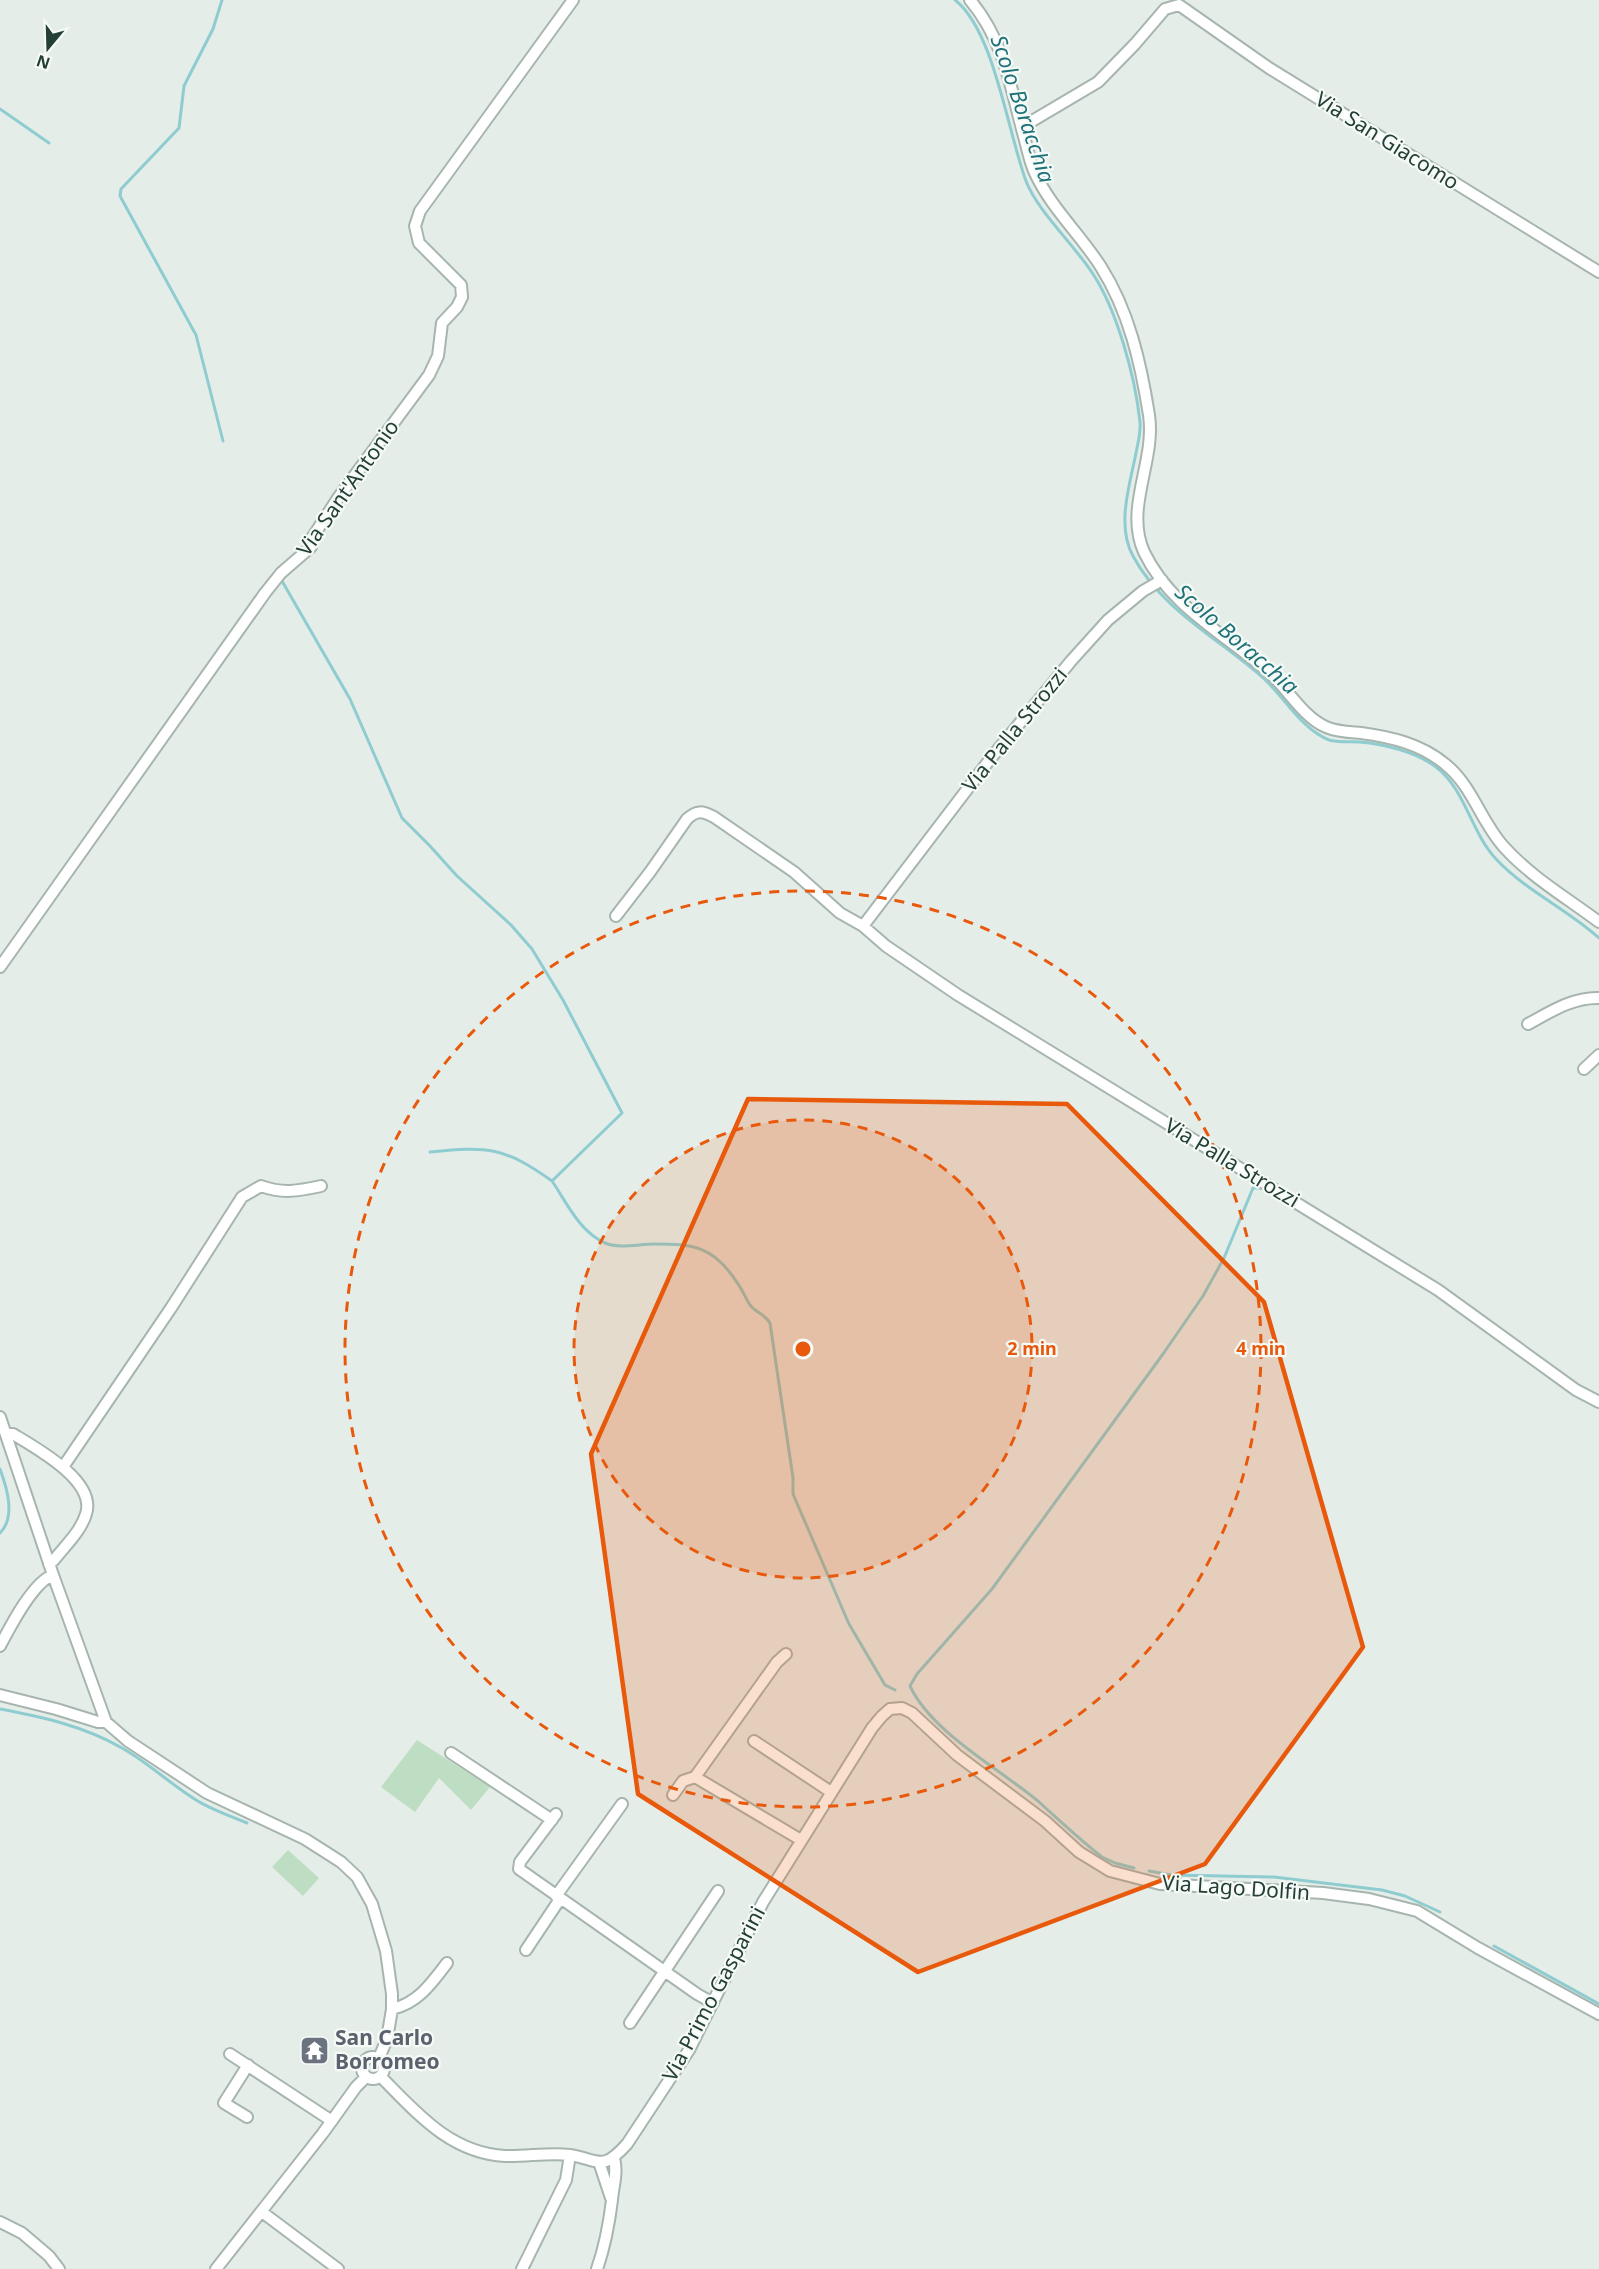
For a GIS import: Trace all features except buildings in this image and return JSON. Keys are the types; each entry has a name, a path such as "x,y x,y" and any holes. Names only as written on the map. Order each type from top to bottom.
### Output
{"street":[{"name":"Via Sant'Antonio","path":"0,967 265,593 281,573 311,547 312,538 338,498 429,375 438,356 442,323 457,307 462,297 461,285 418,243 415,226 420,211 573,0"},
{"path":"970,0 982,14 1001,48 1034,171 1103,269 1128,320 1146,398 1151,435 1137,512 1139,532 1143,549 1159,583 1272,676 1318,723 1340,731 1381,736 1399,741 1429,753 1443,762 1454,771 1464,785 1492,833 1503,847 1536,877 1599,922"},
{"name":"Via San Giacomo","path":"1022,127 1098,82 1135,45 1166,9 1181,3 1269,68 1599,273"},
{"name":"Via Palla Strozzi","path":"863,926 991,758 1046,691 1108,620 1145,590 1159,583"},
{"name":"Via Palla Strozzi","path":"616,916 687,819 700,811 714,817 794,872 840,913 863,926 886,946 958,995 1438,1290 1576,1390 1599,1402"},
{"path":"1528,1024 1561,1006 1586,998 1599,998"},
{"path":"1584,1069 1599,1055"},
{"path":"63,1467 171,1308 242,1197 261,1186 293,1193 321,1186"},
{"path":"0,1417 49,1564 106,1722 128,1741 207,1793 305,1839 341,1862 357,1876 372,1904 386,1951 392,2009 387,2039 379,2058"},
{"path":"6,1434 13,1434 63,1467 84,1491 87,1500 87,1513 81,1526 49,1564"},
{"path":"0,1646 12,1623 41,1583 53,1575"},
{"path":"674,1795 683,1781 695,1777 699,1768 777,1662 786,1654"},
{"path":"0,1695 56,1708 98,1722 106,1722"},
{"name":"Via Primo Gasparini","path":"615,2158 627,2144 689,2050 747,1931 831,1792 882,1716 890,1709 902,1708"},
{"name":"Via Lago Dolfin","path":"902,1708 912,1713 949,1748 1045,1821 1079,1852 1110,1871 1160,1884 1323,1893 1377,1901 1417,1911 1478,1948 1599,2014"},
{"path":"754,1741 831,1792"},
{"path":"451,1754 554,1817 520,1862 519,1869 712,2003"},
{"path":"695,1777 801,1840"},
{"path":"526,1950 558,1898 622,1804"},
{"path":"630,2023 718,1891"},
{"path":"392,2009 412,2002 432,1984 447,1963"},
{"path":"230,2054 332,2121"},
{"path":"379,2058 371,2057 363,2063 362,2071 366,2077 372,2079 381,2077"},
{"path":"379,2058 384,2067 381,2077"},
{"path":"247,2117 221,2104 248,2066"},
{"path":"216,2269 366,2077"},
{"path":"381,2077 422,2119 442,2135 465,2148 504,2156 570,2155 599,2162 615,2158 611,2220 597,2269"},
{"path":"522,2269 566,2180 570,2155"},
{"path":"599,2162 612,2199"},
{"path":"262,2212 338,2269"},
{"path":"0,2222 21,2233 49,2256 54,2267"}],"highlighted area":[{"path":"748,1099 1067,1104 1264,1302 1363,1647 1205,1864 918,1972 638,1794 591,1454"}],"green space":[{"path":"417,1740 490,1787 471,1810 439,1778 415,1812 381,1787"},
{"path":"288,1850 319,1878 303,1896 272,1867"}],"waterway":[{"path":"222,0 213,29 184,86 179,128 121,189 120,196 196,335 223,441"},
{"name":"Scolo Boracchia","path":"955,0 969,14 990,58 1019,161 1031,192 1091,271 1117,323 1134,384 1140,426 1126,504 1125,531 1133,556 1145,575 1175,608 1262,677 1301,720 1319,735 1333,741 1369,743 1389,747 1419,757 1436,767 1454,787 1480,836 1496,859 1520,881 1599,938"},
{"path":"0,109 49,143"},
{"path":"282,581 350,699 402,818 457,876 511,925 532,949 563,1000 622,1113 552,1181 569,1207 581,1224 605,1243 623,1246 654,1244 691,1246 710,1254 727,1269 750,1305 770,1323 793,1478 793,1494 849,1624 885,1685 895,1690"},
{"path":"430,1152 467,1149 508,1155 552,1181"},
{"path":"1134,1868 1102,1857 1023,1789 950,1735 920,1703 910,1686 917,1674 992,1589 1163,1354 1203,1296 1224,1258 1253,1188 1264,1188"},
{"path":"1343,1238 1419,1284"},
{"path":"0,1469 9,1502 8,1519 0,1533"},
{"path":"0,1709 62,1723 108,1740 140,1759 199,1802 247,1823"},
{"path":"1149,1871 1171,1875 1274,1877 1382,1890 1405,1896 1440,1912"},
{"path":"1494,1946 1599,2004"}],"place":[{"name":"San Carlo Borromeo","path":"314,2050"}]}
